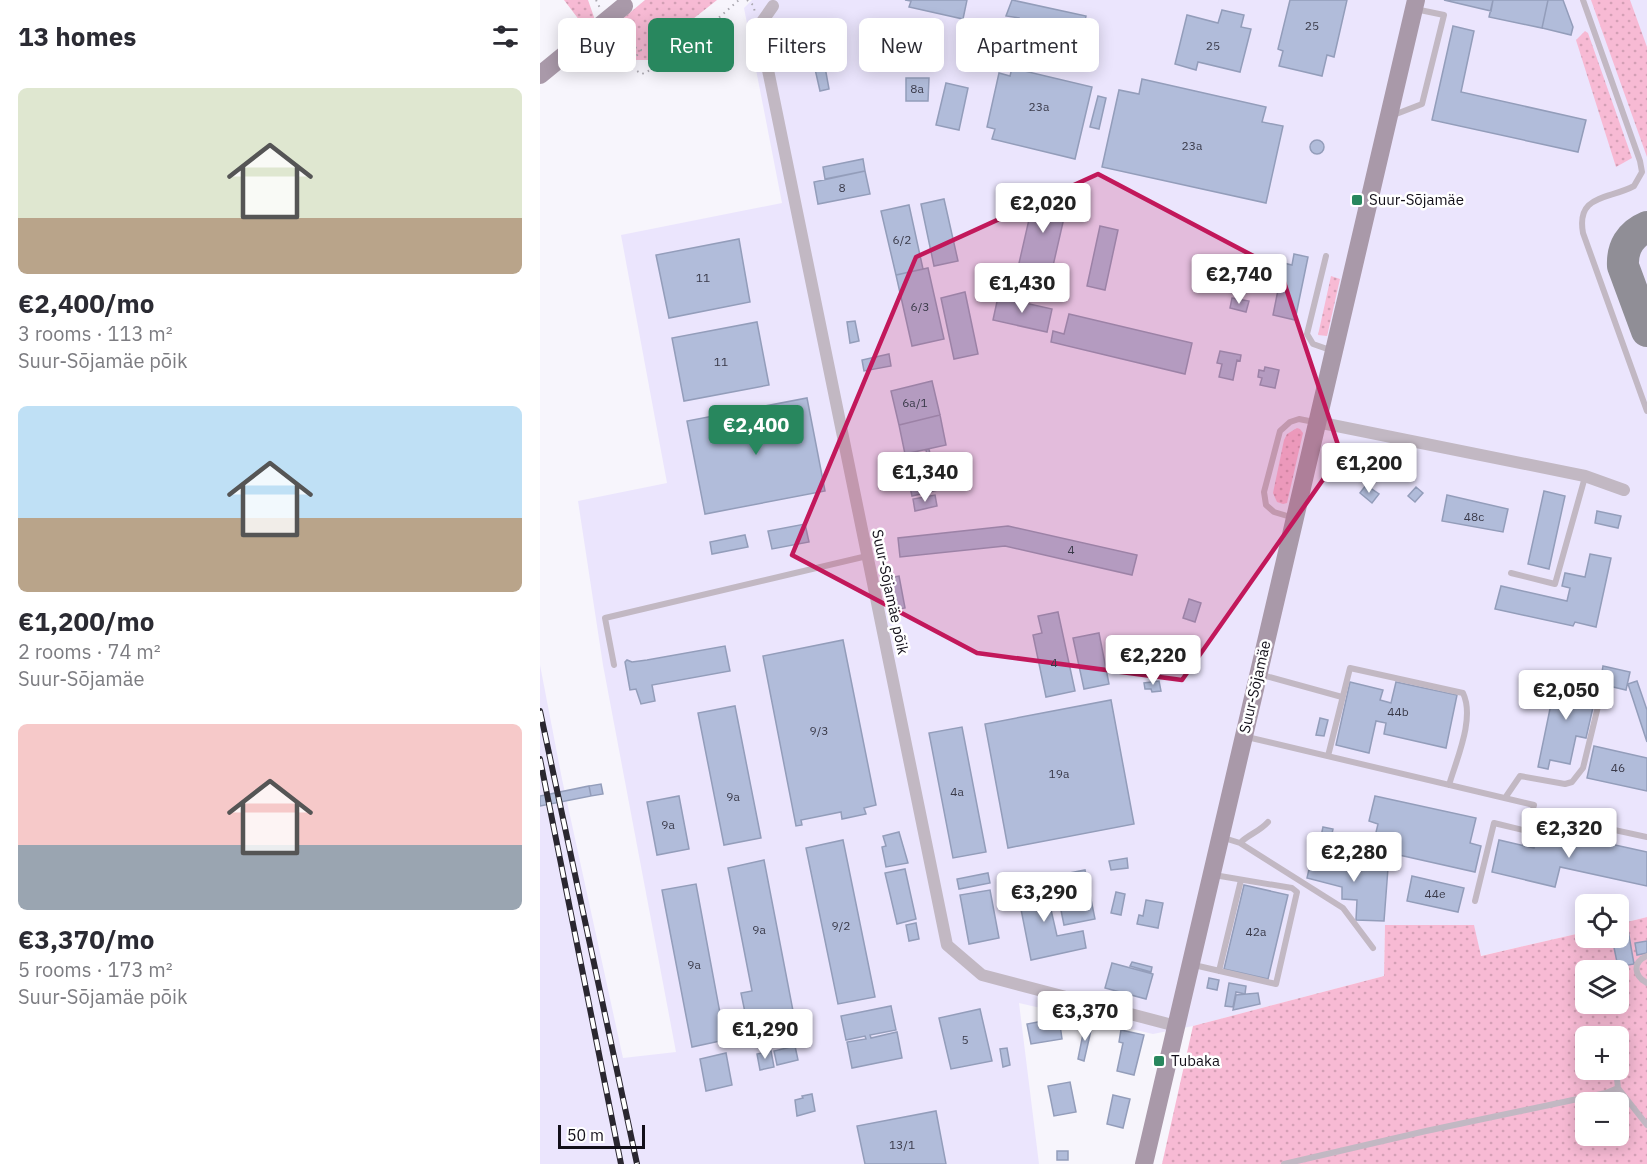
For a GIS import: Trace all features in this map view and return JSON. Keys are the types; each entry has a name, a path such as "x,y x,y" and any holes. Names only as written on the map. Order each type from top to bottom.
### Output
{"main road":[{"path":"540,75 628,3"},
{"name":"Suur-Sõjamäe","path":"1144,1164 1415,4"}],"street":[{"name":"Suur-Sõjamäe põik","path":"773,6 759,26 947,945 982,975 1176,1026"},
{"path":"1317,422 1585,476 1624,490"}],"lane":[{"path":"1583,0 1642,172 1634,186 1590,203 1583,210 1581,219 1583,233 1647,411"},
{"path":"1388,118 1422,104 1444,15 1415,4"},
{"path":"1326,256 1307,334 1313,344 1333,351"},
{"path":"1294,518 1274,512 1266,505 1264,492 1280,431 1290,422 1299,419 1317,422"},
{"path":"1511,573 1555,584 1585,476"},
{"path":"614,665 605,618 867,556"},
{"path":"1328,756 1350,668 1463,693 1468,703 1468,716 1449,785"},
{"path":"1258,674 1342,697"},
{"path":"1504,798 1520,776 1565,784 1572,782 1582,768 1602,690"},
{"path":"1244,736 1534,805 1527,831 1494,823 1475,901"},
{"path":"1532,812 1647,837"},
{"path":"1240,843 1247,835 1261,831 1268,822"},
{"path":"1220,837 1240,843 1343,908 1373,948"},
{"path":"1191,964 1276,984 1297,892 1292,888 1212,875"},
{"path":"1219,971 1240,880"},
{"path":"1647,956 1640,959 1636,967 1638,976 1647,983"},
{"path":"1617,1080 1618,1088 1647,1125"},
{"path":"1284,1164 1606,1093 1618,1088"}],"path":[{"path":"641,50 629,66 642,74 669,61 739,0"}],"highlighted area":[{"path":"1098,174 1280,270 1341,454 1182,680 977,653 792,555 916,257"}],"shaded area":[{"path":"564,0 588,0 594,18 578,18"},
{"path":"645,0 717,0 694,18 648,18 648,60 636,60 636,18 624,18"},
{"path":"752,0 1647,0 1647,917 1629,922 1629,894 1575,894 1575,934 1480,956 1385,925 1384,976 1193,1026 1153,1034 1019,1003 1039,1164 540,1164 540,665 562,779 623,1058 676,1052 603,665 578,501 667,483 621,235 782,203 756,72 847,72 847,18 746,18 744,8"},
{"path":"1591,0 1630,0 1647,47 1647,157"},
{"path":"1585,31 1588,33 1632,158 1616,167 1576,40"},
{"path":"1331,276 1340,279 1327,336 1318,335"},
{"path":"1297,428 1303,433 1287,503 1283,504 1277,502 1273,493 1284,440 1287,434"},
{"path":"1647,917 1647,1164 1162,1164 1193,1026 1384,976 1385,925 1474,925 1481,956 1575,934 1575,948 1629,948 1629,922"}],"building":[{"path":"905,0 967,0 963,18 909,7 911,1"},
{"path":"1012,0 1086,16 1086,18 1019,18 1006,16"},
{"path":"1290,0 1347,0 1334,57 1327,55 1322,76 1279,66 1283,51 1278,49"},
{"path":"1444,0 1493,0 1491,11"},
{"path":"1493,0 1548,0 1542,28 1489,17"},
{"path":"1548,0 1563,0 1573,27 1571,35 1542,28"},
{"path":"1222,10 1244,15 1241,27 1251,29 1240,72 1198,62 1196,70 1175,64 1187,15 1218,23"},
{"path":"1453,26 1474,31 1461,92 1586,120 1578,152 1432,120"},
{"path":"816,72 826,72 829,89 820,91"},
{"path":"1011,72 1029,72 1092,87 1075,159 992,139 995,129 987,127 999,73 1010,76"},
{"path":"906,78 929,78 928,101 906,101"},
{"path":"1142,79 1266,107 1262,122 1283,126 1266,203 1102,167 1119,90 1139,94"},
{"path":"946,83 968,88 959,130 936,125"},
{"path":"1098,96 1106,98 1099,129 1090,127"},
{"path":"1314,140 1320,140 1324,147 1320,154 1314,154 1310,150 1310,144"},
{"path":"863,159 865,171 825,179 823,167"},
{"path":"865,171 870,194 818,204 814,182"},
{"path":"1036,189 1069,196 1050,279 1017,272"},
{"path":"944,199 958,261 934,266 921,204"},
{"path":"909,205 923,269 896,275 881,211"},
{"path":"1100,226 1118,230 1105,290 1087,286"},
{"path":"739,239 750,302 669,318 656,255"},
{"path":"1294,254 1308,257 1295,320 1273,315 1282,270 1277,269 1279,262 1292,265"},
{"path":"928,268 944,339 912,346 896,275"},
{"path":"965,292 978,354 954,359 941,298"},
{"path":"998,297 1052,309 1047,332 993,320"},
{"path":"1232,298 1249,301 1246,312 1230,308"},
{"path":"1069,314 1192,343 1185,374 1051,342 1053,331 1064,334"},
{"path":"855,321 859,341 850,343 847,322"},
{"path":"757,322 769,385 684,401 672,338"},
{"path":"1220,351 1241,355 1240,361 1237,360 1233,380 1219,377 1222,364 1217,363"},
{"path":"889,354 891,366 864,371 862,360"},
{"path":"1265,367 1279,370 1275,388 1260,385 1262,378 1258,377 1259,370 1264,371"},
{"path":"932,381 940,415 899,425 891,391"},
{"path":"807,398 825,491 705,514 687,421"},
{"path":"940,415 946,445 905,454 899,425"},
{"path":"929,449 932,464 958,458 964,484 912,496 906,469 929,464 926,450"},
{"path":"1364,458 1375,461 1374,465 1377,466 1376,472 1372,471 1370,478 1359,475"},
{"path":"1366,485 1379,494 1372,503 1360,493"},
{"path":"1416,487 1423,493 1415,502 1408,496"},
{"path":"1544,491 1565,496 1549,569 1528,564"},
{"path":"935,495 937,506 915,511 913,499"},
{"path":"1447,495 1508,509 1503,532 1442,521"},
{"path":"1597,511 1621,516 1618,528 1595,523"},
{"path":"805,524 809,542 772,549 768,531"},
{"path":"1008,526 1137,555 1132,575 1005,546 900,557 898,538"},
{"path":"745,535 748,547 712,554 710,542"},
{"path":"1590,554 1611,558 1596,627 1575,622 1573,626 1495,609 1501,586 1567,601 1570,588 1562,586 1565,573 1585,577"},
{"path":"899,576 905,608 894,610 888,578"},
{"path":"1189,599 1201,603 1195,622 1183,618"},
{"path":"1058,612 1075,691 1046,697 1033,635 1042,633 1038,616"},
{"path":"1099,633 1109,684 1084,689 1073,638"},
{"path":"843,640 876,805 864,808 866,814 842,819 841,812 801,820 802,825 796,826 763,656"},
{"path":"725,646 730,671 652,685 655,701 641,704 636,689 630,690 625,662 627,660 632,662 647,660"},
{"path":"1603,666 1630,672 1626,690 1600,684"},
{"path":"1557,675 1588,682 1584,701 1594,703 1586,738 1576,736 1570,764 1550,760 1548,769 1538,767"},
{"path":"1159,681 1161,691 1152,692 1151,689 1145,689 1144,683"},
{"path":"1637,681 1647,710 1647,742 1628,684"},
{"path":"1350,682 1383,690 1380,700 1391,703 1396,682 1457,695 1446,748 1384,734 1386,723 1376,721 1369,753 1336,745"},
{"path":"1111,700 1134,824 1008,848 985,724"},
{"path":"735,706 761,838 724,845 698,713"},
{"path":"1320,718 1328,720 1324,736 1316,735"},
{"path":"962,727 986,852 953,858 929,733"},
{"path":"1594,746 1647,758 1647,791 1587,778"},
{"path":"601,784 603,794 591,796 589,786"},
{"path":"589,786 591,796 540,806 540,796"},
{"path":"679,796 689,849 657,855 647,802"},
{"path":"1375,796 1476,818 1470,843 1481,846 1475,872 1372,849 1378,824 1369,821"},
{"path":"1323,827 1333,829 1330,843 1320,841"},
{"path":"1538,828 1647,852 1647,886 1560,867 1555,887 1492,872 1499,840 1534,848"},
{"path":"899,832 908,863 886,867 882,847 886,846 883,836"},
{"path":"843,840 875,997 838,1004 806,848"},
{"path":"1313,852 1388,868 1384,921 1356,920 1357,900 1342,899 1342,887 1307,878"},
{"path":"1127,858 1128,868 1111,870 1109,861"},
{"path":"764,860 794,1016 748,1027 741,993 752,991 728,868"},
{"path":"905,869 916,919 897,924 885,873"},
{"path":"1085,870 1095,919 1064,925 1054,876"},
{"path":"988,873 990,883 959,889 957,879"},
{"path":"1412,876 1464,888 1458,912 1407,901"},
{"path":"1044,879 1057,936 1083,931 1086,948 1031,960 1016,884"},
{"path":"696,884 725,1040 692,1047 662,890"},
{"path":"1244,885 1288,895 1268,979 1224,969"},
{"path":"990,890 999,938 969,944 960,895"},
{"path":"1116,892 1125,894 1121,915 1111,913"},
{"path":"1146,900 1163,903 1158,928 1137,924 1139,915 1143,916"},
{"path":"916,923 919,939 909,941 906,925"},
{"path":"1629,936 1634,964 1629,965 1629,960 1617,960 1614,948 1629,948"},
{"path":"1647,941 1647,953 1637,955 1635,943"},
{"path":"1132,962 1152,967 1151,972 1130,966"},
{"path":"1112,963 1153,974 1146,999 1105,988"},
{"path":"1209,978 1219,980 1217,990 1207,988"},
{"path":"1229,983 1246,986 1245,994 1236,992 1233,1007 1225,1006"},
{"path":"1258,993 1260,1004 1233,1010 1236,995"},
{"path":"891,1006 896,1030 870,1035 871,1038 897,1032 902,1058 852,1068 847,1042 866,1039 865,1036 846,1040 841,1016"},
{"path":"980,1009 992,1061 951,1069 939,1018"},
{"path":"1059,1018 1062,1039 1031,1044 1027,1024"},
{"path":"1085,1024 1092,1026 1084,1061 1078,1059"},
{"path":"1121,1030 1144,1035 1134,1075 1117,1071 1123,1043 1119,1042"},
{"path":"795,1046 798,1060 777,1065 774,1051"},
{"path":"1007,1048 1010,1065 1003,1067 1000,1049"},
{"path":"771,1051 774,1067 760,1070 757,1054"},
{"path":"726,1053 732,1085 706,1091 700,1059"},
{"path":"1070,1082 1076,1112 1054,1116 1048,1086"},
{"path":"812,1094 815,1111 797,1116 795,1100"},
{"path":"1113,1095 1130,1099 1123,1128 1107,1124"},
{"path":"936,1111 946,1164 865,1164 857,1126"},
{"path":"1057,1151 1068,1151 1068,1160 1057,1160"}],"taxiway":[{"path":"1647,227 1628,242 1623,266 1647,331"}],"railway":[{"path":"540,711 637,1164"},
{"path":"540,759 621,1164"}],"place":[{"name":"Suur-Sõjamäe","path":"1357,200"},
{"name":"Tubaka","path":"1159,1061"}]}
